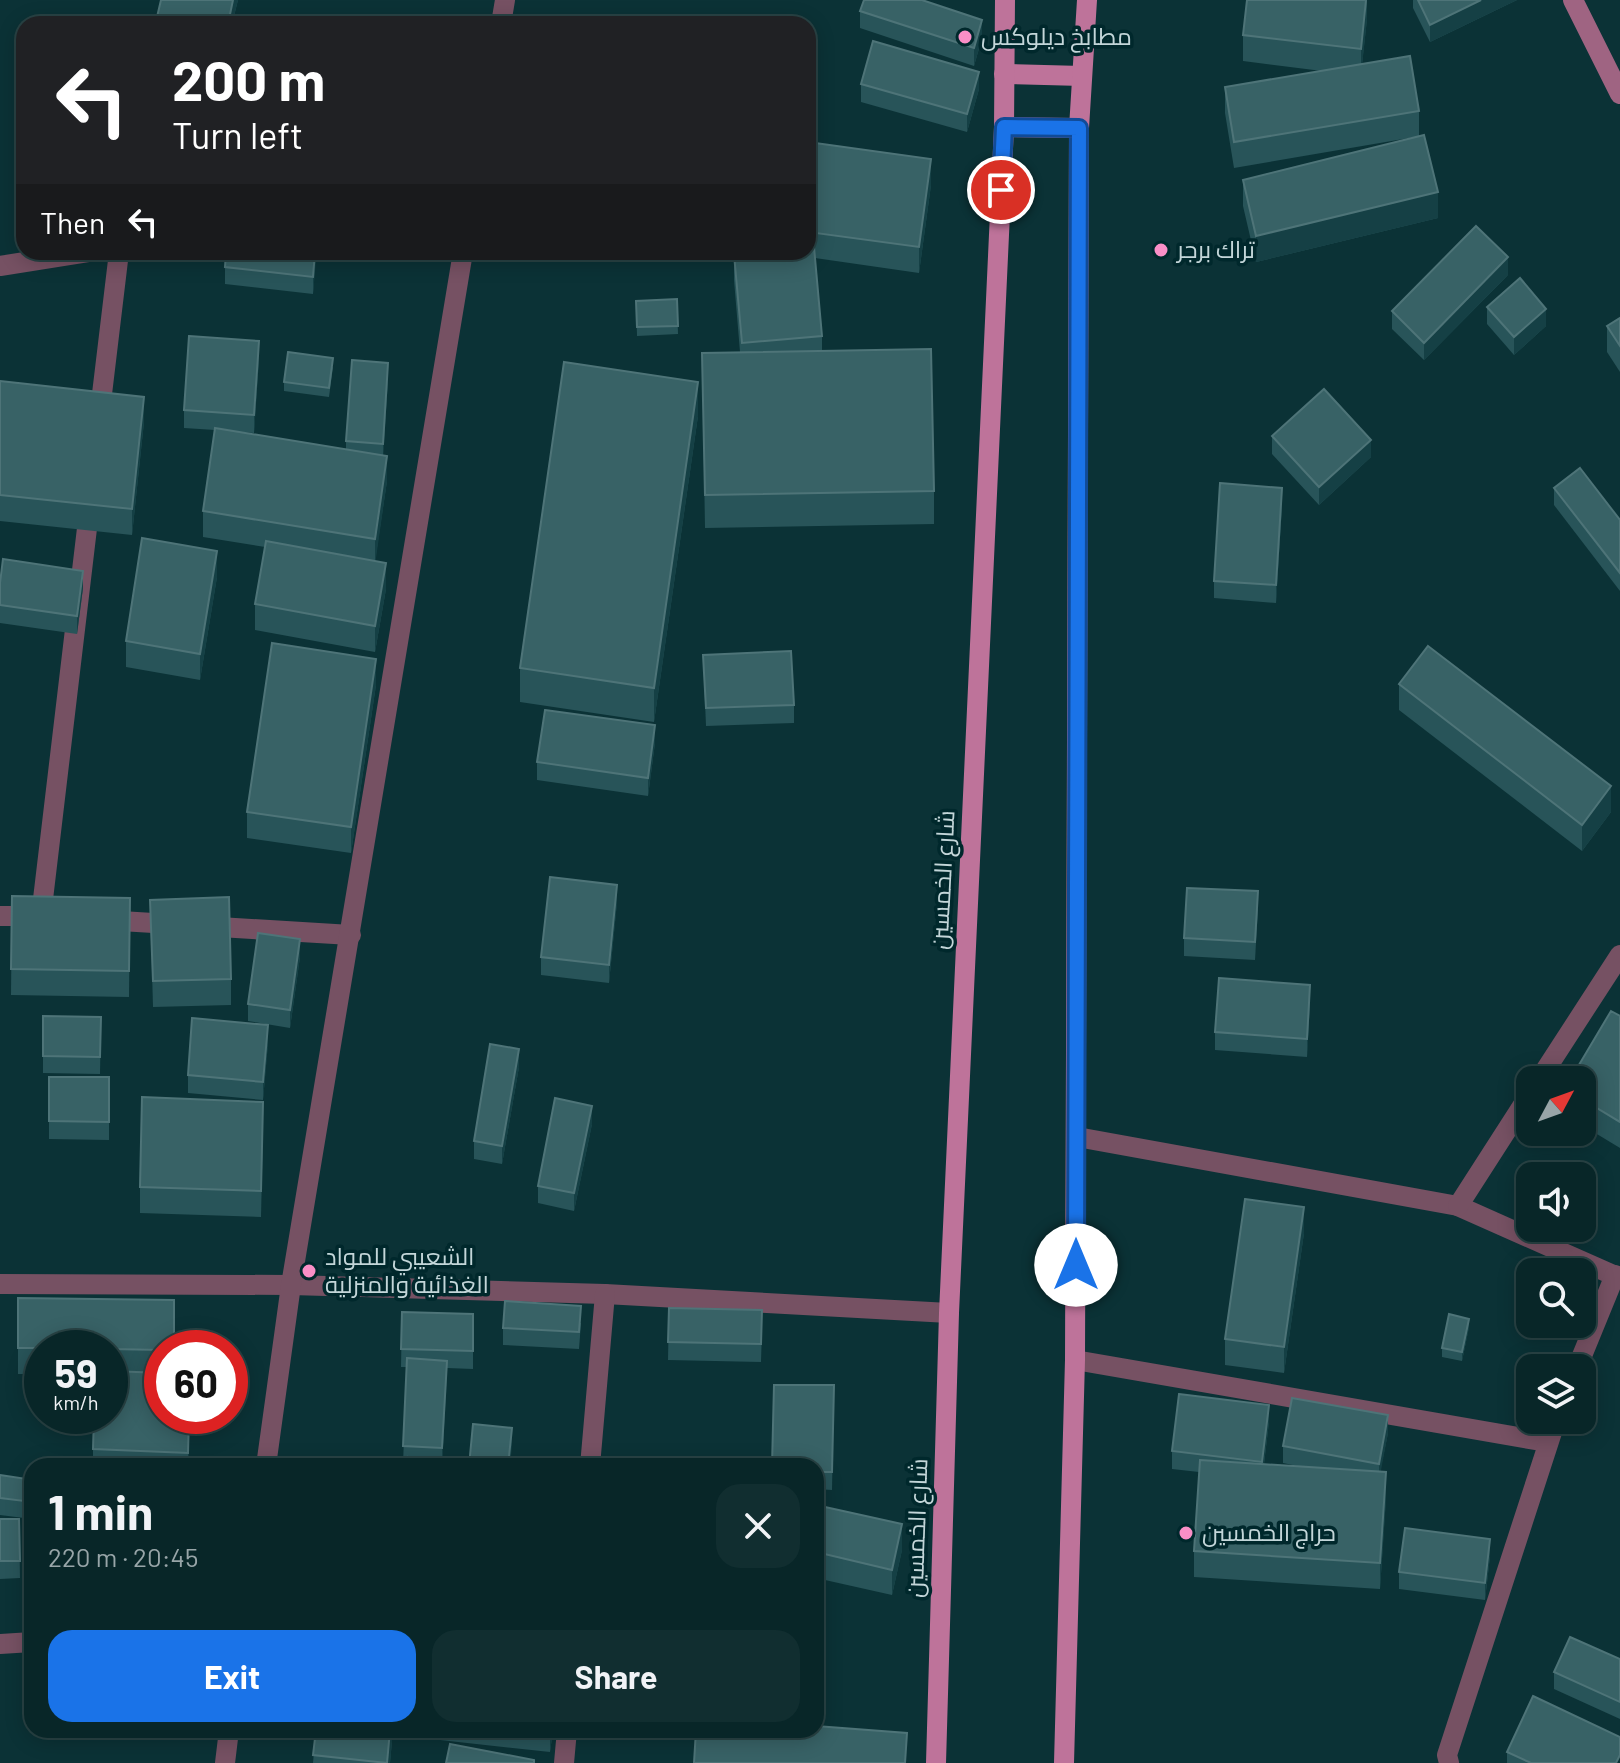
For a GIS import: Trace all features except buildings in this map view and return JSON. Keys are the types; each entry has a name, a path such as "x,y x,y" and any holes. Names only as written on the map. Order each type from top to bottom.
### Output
{"main road":[{"name":"شارع الخمسين","path":"936,1763 949,1313 1004,127 1005,0"},
{"path":"1064,1763 1075,1360 1079,128 1087,0"},
{"path":"1573,0 1620,94"},
{"path":"1004,74 1082,76"},
{"path":"1004,127 1079,128"}],"street":[{"path":"0,266 38,260"},
{"path":"97,442 118,260"},
{"path":"267,1458 291,1285 462,260"},
{"path":"0,916 49,916 91,489"},
{"path":"88,919 351,935"},
{"path":"1548,1066 1620,955"},
{"path":"1458,1206 1516,1116"},
{"path":"1077,1137 1458,1206 1617,1277 1583,1354"},
{"path":"0,1284 291,1285 605,1294 949,1313"},
{"path":"591,1458 605,1294"},
{"path":"1075,1360 1547,1442"},
{"path":"1449,1763 1447,1755 1550,1434"},
{"path":"0,1644 24,1642"},
{"path":"225,1763 228,1738"},
{"path":"564,1763 566,1738"}],"place":[{"name":"مطابخ ديلوكس","path":"965,37"},
{"name":"تراك برجر","path":"1161,250"},
{"name":"الشعيبي للمواد الغذائية والمنزلية","path":"309,1271"},
{"name":"حراج الخمسين","path":"1186,1533"}],"route":[{"path":"1001,190 1004,127 1079,128 1076,1265"}]}
